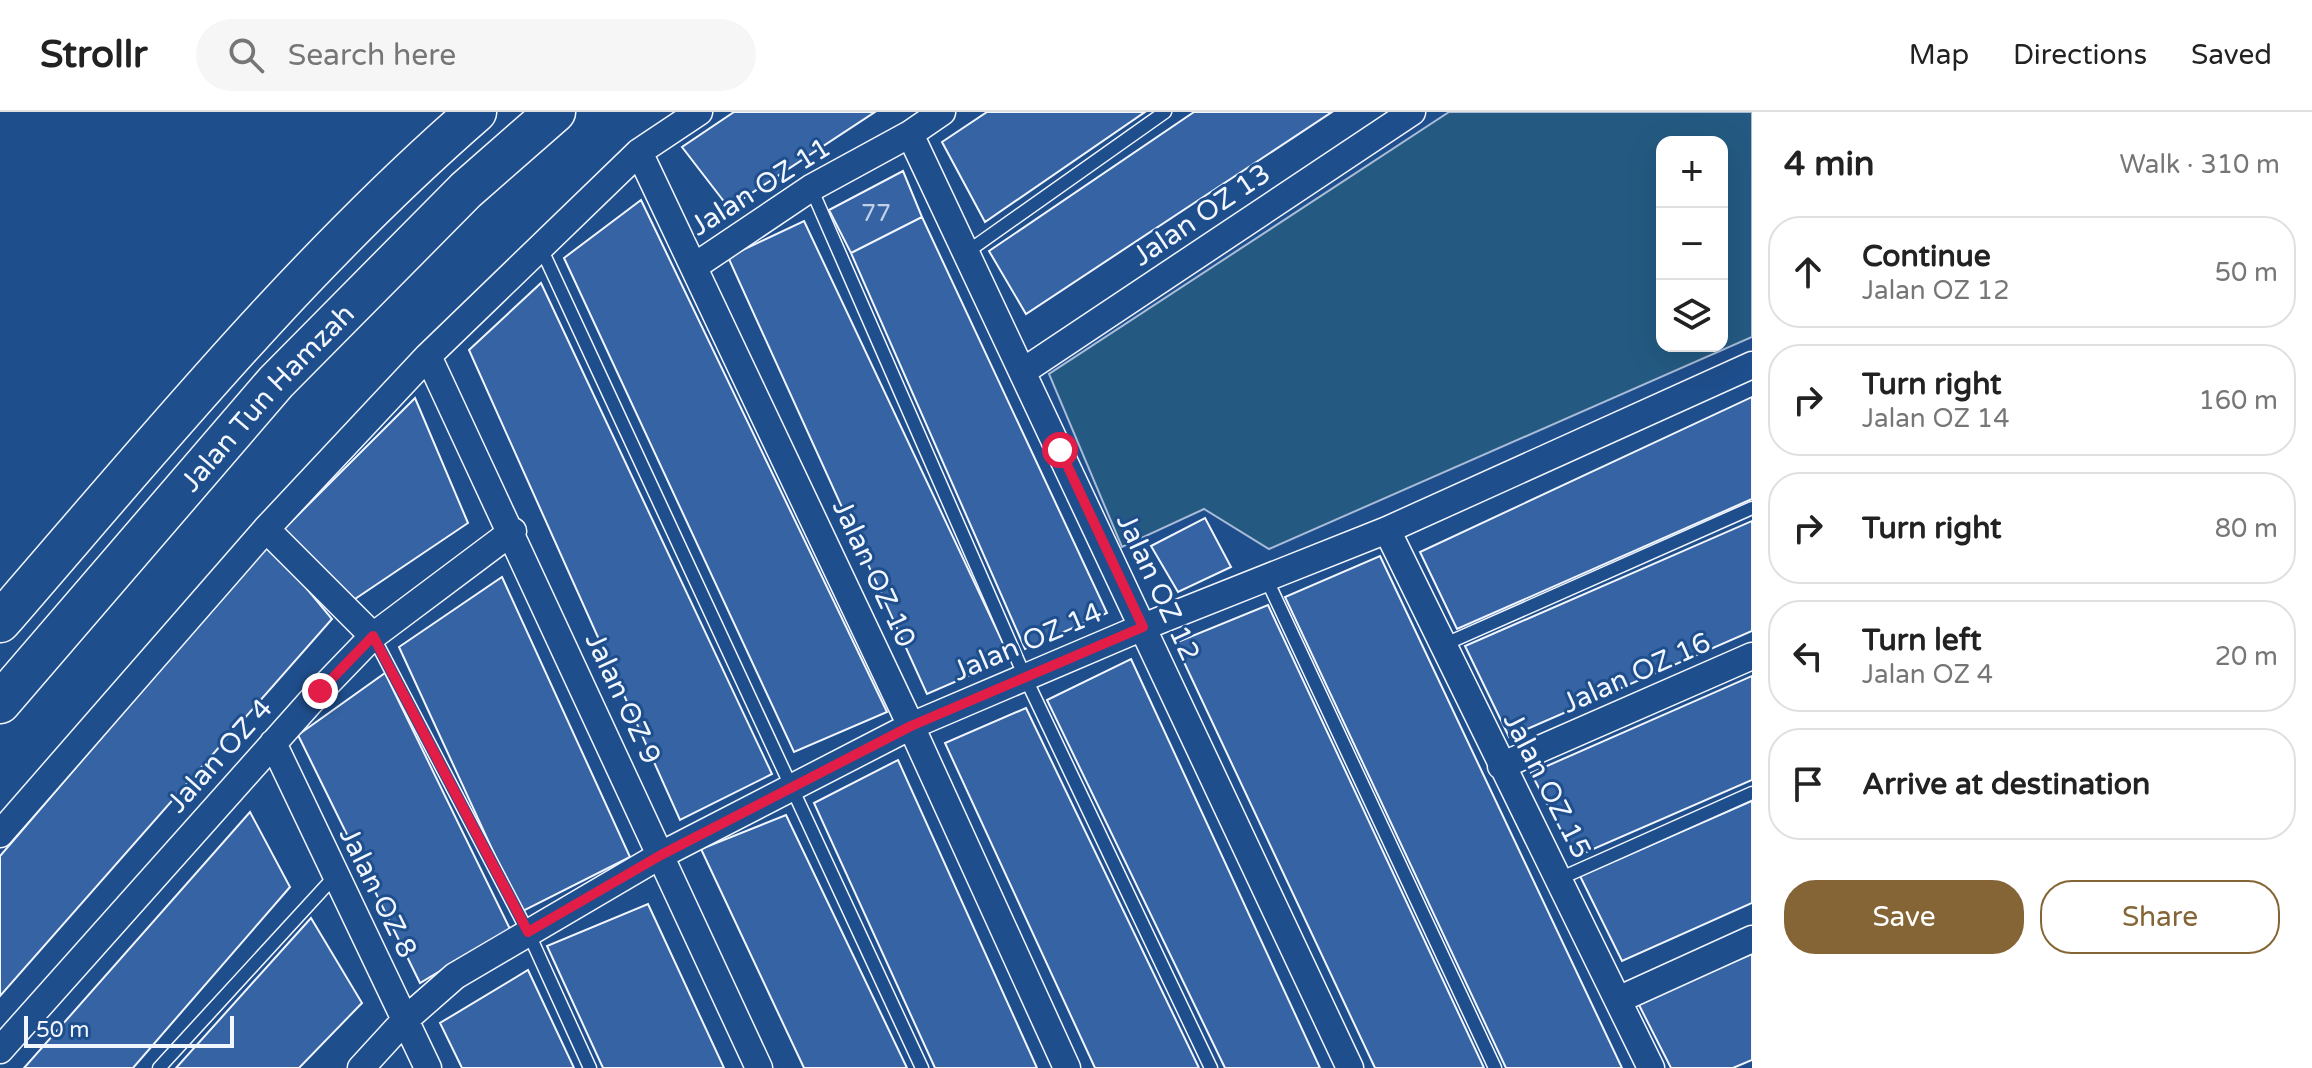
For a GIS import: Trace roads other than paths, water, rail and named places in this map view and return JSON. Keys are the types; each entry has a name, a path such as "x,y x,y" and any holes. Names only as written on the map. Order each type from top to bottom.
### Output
{"main road":[{"name":"Jalan Tun Hamzah","path":"0,622 288,295 373,207 476,112"},
{"name":"Jalan Tun Hamzah","path":"0,703 276,382 466,190 555,112"}],"street":[{"path":"0,834 266,529 428,356 639,152 699,112"},
{"name":"Jalan OZ 11","path":"695,266 811,188 910,134 942,112"},
{"name":"Jalan OZ 13","path":"1025,370 1412,112"},
{"name":"Jalan OZ 12","path":"910,134 1025,370 1350,1068"},
{"name":"Jalan OZ 10","path":"639,152 911,726 1067,1068"},
{"name":"Jalan OZ 9","path":"428,356 513,531 759,1068"},
{"name":"Jalan OZ 14","path":"361,1068 405,1020 455,976 661,855 911,726 1143,627 1387,530 1752,365"},
{"path":"266,529 373,636"},
{"name":"Jalan OZ 15","path":"1387,530 1501,766 1620,999 1651,1068"},
{"name":"Jalan OZ 4","path":"0,1050 273,743 373,636 513,531"},
{"name":"Jalan OZ 16","path":"1501,766 1752,656"},
{"name":"Jalan OZ 8","path":"273,743 428,1068"},
{"path":"1620,999 1752,939"}],"lane":[{"path":"967,252 1165,112"},
{"path":"811,188 1025,677 1211,1068"},
{"path":"541,248 922,1068"},
{"path":"1443,645 1752,508"},
{"path":"1266,578 1495,1068"},
{"path":"373,636 528,932 590,1068"},
{"path":"1559,879 1752,793"},
{"path":"159,1068 336,875"}]}
